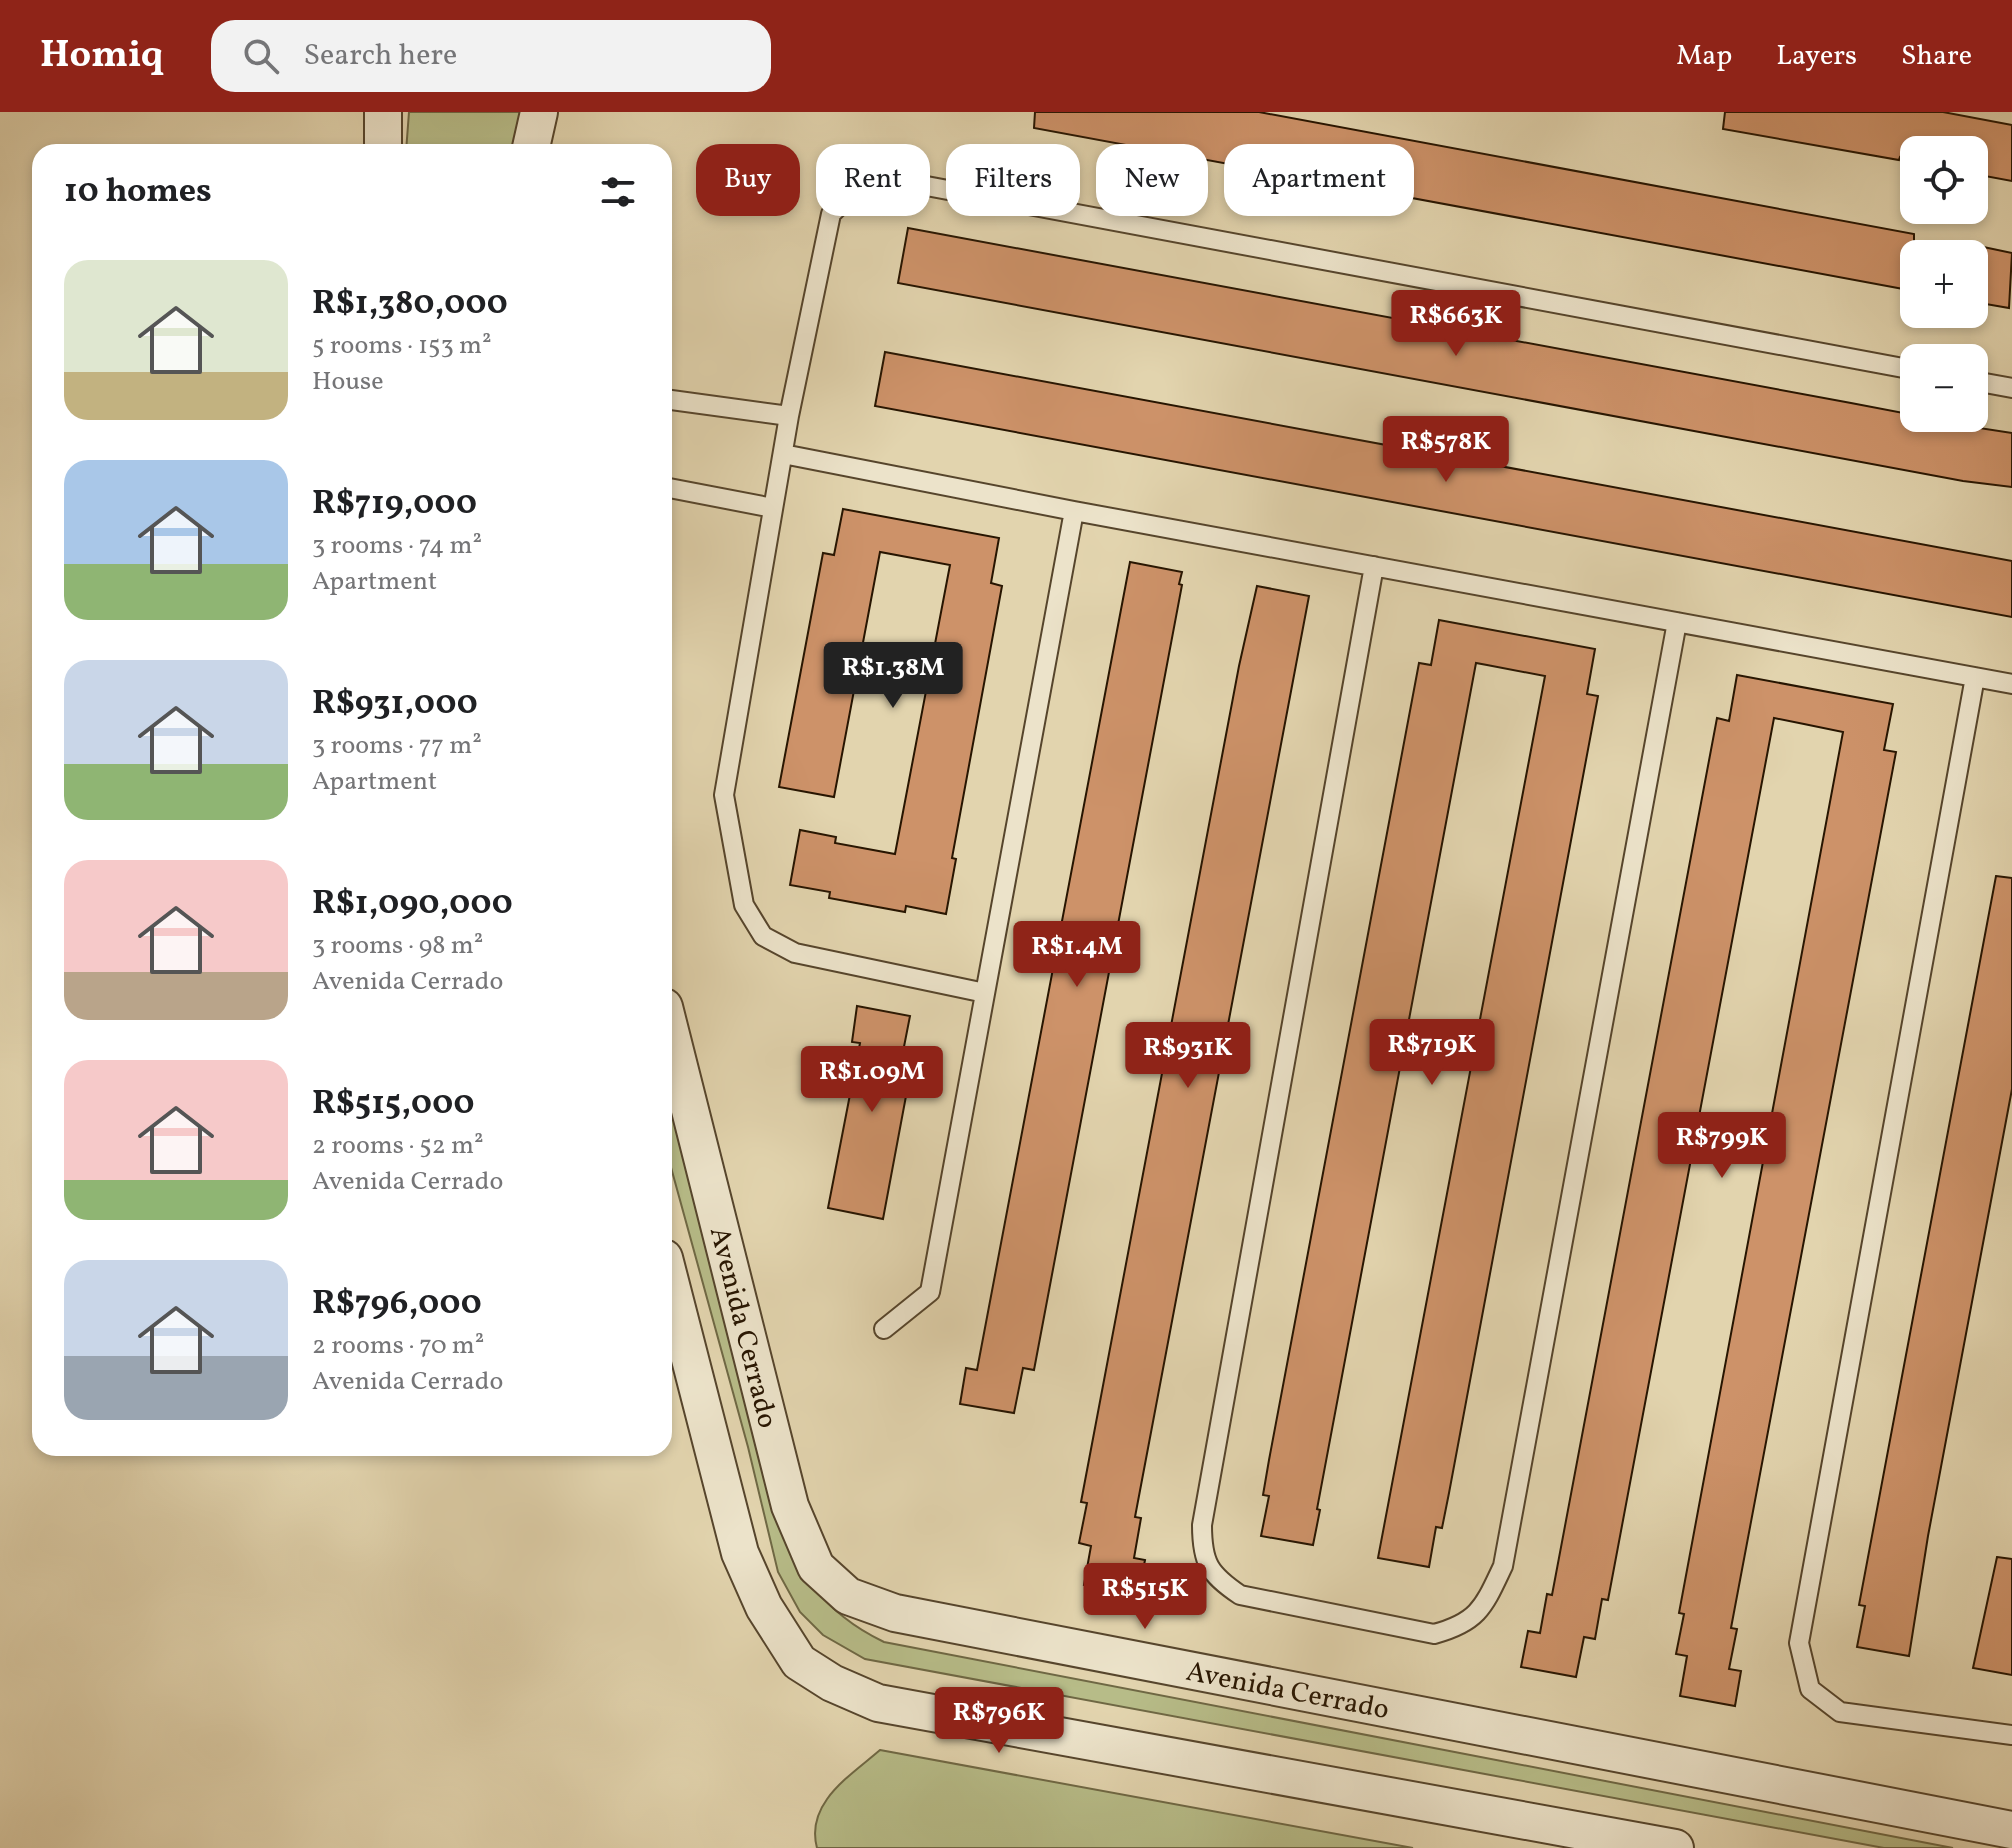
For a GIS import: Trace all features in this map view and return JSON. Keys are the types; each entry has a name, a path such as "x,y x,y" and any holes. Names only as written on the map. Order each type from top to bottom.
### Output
{"street":[{"path":"383,112 383,144"},
{"path":"532,144 539,112"},
{"name":"Avenida Cerrado","path":"672,1039 790,1506 816,1567 848,1596 895,1613 2012,1830"},
{"path":"672,1289 740,1553 764,1607 799,1662 832,1683 878,1703 1675,1848"}],"lane":[{"path":"985,993 795,953 763,936 744,905 724,795 789,416 831,214 855,190 871,185 905,182 1900,367"},
{"path":"1988,384 2012,388"},
{"path":"672,400 789,416"},
{"path":"783,454 1074,511 2012,684"},
{"path":"672,489 773,508"},
{"path":"884,1329 930,1292 1074,511"},
{"path":"1374,566 1202,1525 1202,1554 1218,1580 1240,1595 1434,1634 1463,1627 1485,1603 1503,1566 1677,622"},
{"path":"1975,677 1799,1643 1810,1689 1840,1712 2012,1735"}],"green space":[{"path":"409,112 525,112 519,144 407,144"},
{"path":"672,1093 810,1583 826,1602 862,1630 884,1642 1953,1848 1884,1848 865,1659 823,1635 800,1612 778,1572 748,1447 672,1171"},
{"path":"880,1750 1413,1848 817,1848 815,1832 824,1804 844,1781"}],"building":[{"path":"1035,112 1259,112 1914,234 1914,240 1900,240 1900,288 1414,198 1414,144 1224,144 1224,163 1208,160 1208,144 1120,144 1034,128"},
{"path":"1725,112 1943,112 2012,125 2012,181 1988,177 1988,136 1900,136 1899,160 1723,129"},
{"path":"908,228 1900,412 1900,432 1988,432 1988,429 2012,433 2012,487 1963,481 898,283"},
{"path":"1988,248 2012,253 2009,308 1988,304"},
{"path":"885,352 2012,561 2012,617 875,406"},
{"path":"843,509 999,538 991,583 1002,586 952,858 956,859 946,914 906,906 905,912 829,898 830,892 790,885 800,830 836,837 835,843 895,854 950,565 880,552 834,797 779,787 823,553 834,555"},
{"path":"1130,562 1182,572 1179,584 1182,585 1034,1370 1023,1368 1014,1413 960,1404 966,1368 977,1370"},
{"path":"1257,586 1309,596 1135,1517 1141,1518 1134,1558 1145,1560 1138,1596 1084,1585 1091,1546 1079,1543 1087,1503 1081,1502 1239,666"},
{"path":"1439,620 1595,649 1587,694 1598,696 1449,1493 1442,1528 1436,1527 1429,1567 1378,1558 1545,676 1487,665 1476,663 1317,1509 1320,1510 1313,1545 1261,1536 1269,1496 1263,1495 1269,1460 1419,663 1431,665"},
{"path":"1737,675 1893,704 1884,750 1896,752 1731,1628 1737,1629 1729,1669 1741,1671 1735,1706 1680,1696 1687,1656 1676,1654 1684,1614 1679,1613 1843,732 1774,718 1608,1600 1602,1599 1595,1639 1584,1637 1576,1677 1521,1667 1528,1631 1540,1633 1547,1594 1552,1595 1717,718 1729,721"},
{"path":"1996,876 2012,878 2012,1089 1928,1536 1909,1656 1857,1647 1865,1606 1859,1605"},
{"path":"857,1006 910,1016 901,1062 912,1064 883,1219 828,1208 860,1043 852,1042"},
{"path":"1997,1557 2012,1559 2012,1675 1973,1668"}]}
